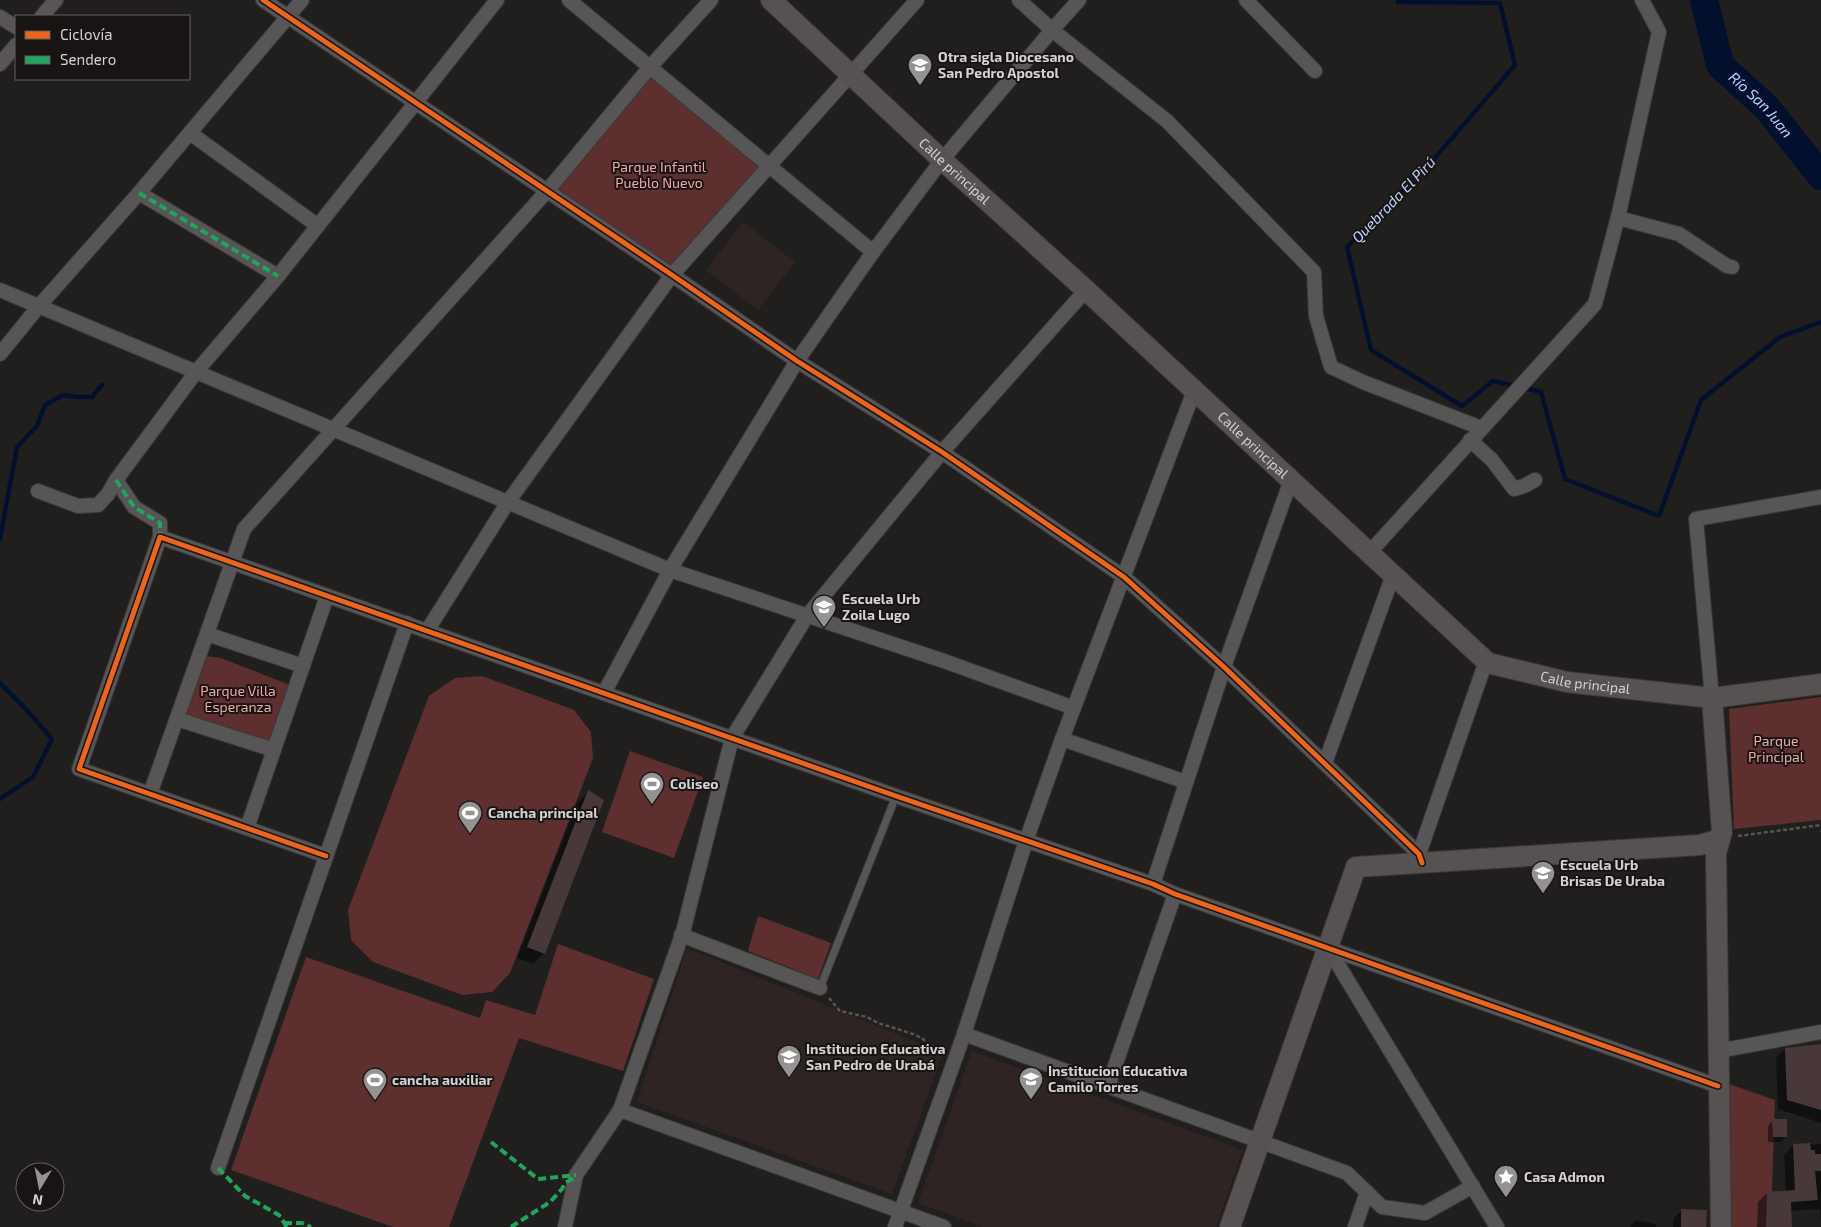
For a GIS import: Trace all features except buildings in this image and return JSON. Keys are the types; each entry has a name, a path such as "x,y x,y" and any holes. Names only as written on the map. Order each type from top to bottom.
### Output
{"main road":[{"name":"Calle principal","path":"771,0 1488,663 1567,682 1712,698 1821,684"},
{"path":"1712,698 1722,832 1716,852 1721,1227"},
{"path":"1230,1227 1356,867 1420,858 1700,845 1720,839"}],"street":[{"path":"43,15 56,0"},
{"path":"263,0 797,361 942,452 1124,576 1224,667 1420,858 1486,661"},
{"path":"0,354 302,0"},
{"path":"38,490 78,506 98,504 108,494 116,480 196,372 278,276 497,0"},
{"path":"569,0 873,252"},
{"path":"150,794 244,529 547,191 650,67 711,0"},
{"path":"427,631 508,502 672,275 917,0"},
{"path":"1019,0 1052,30 1167,121 1314,272 1316,316 1331,367 1363,382 1481,428"},
{"path":"604,693 670,570 797,361 873,252 942,160 1079,0"},
{"path":"1246,0 1315,71"},
{"path":"1369,553 1595,304 1618,218 1659,32 1642,0"},
{"path":"0,16 15,26"},
{"path":"0,64 15,46"},
{"path":"190,133 318,226"},
{"path":"139,193 278,276"},
{"path":"1618,218 1680,234 1727,266 1732,267"},
{"path":"0,290 670,570 944,661 1074,708"},
{"path":"565,1227 576,1176 620,1110 681,935 732,738 807,616 942,452 1086,290"},
{"path":"895,1227 964,1034 1026,841 1062,739 1194,390"},
{"path":"1470,440 1492,460 1514,489 1536,480"},
{"path":"116,480 134,508 160,523 160,537 79,769 326,856"},
{"path":"1153,884 1224,667 1291,480"},
{"path":"1712,698 1696,519 1821,496"},
{"path":"160,537 896,796 1153,884 1175,894 1718,1086"},
{"path":"1324,763 1393,575"},
{"path":"247,828 327,596"},
{"path":"218,1168 407,624"},
{"path":"207,634 303,666"},
{"path":"177,719 274,750"},
{"path":"1062,739 1186,782"},
{"path":"1108,1086 1175,894"},
{"path":"681,935 820,988"},
{"path":"1328,948 1497,1227"},
{"path":"1718,1051 1821,1032"},
{"path":"964,1034 1347,1173 1382,1207 1425,1213 1473,1186"},
{"path":"620,1110 944,1227"},
{"path":"1355,1227 1367,1192"}],"lane":[{"path":"820,988 896,796"}],"path":[{"path":"1720,839 1821,825"},
{"path":"820,988 840,1011 868,1017 878,1023 922,1038 930,1045 957,1054"}],"shaded area":[{"path":"743,222 795,262 758,310 706,270"},
{"name":"Institucion Educativa San Pedro de Urabá","path":"687,948 943,1053 892,1194 637,1102"},
{"name":"Institucion Educativa Camilo Torres","path":"972,1051 1243,1150 1216,1227 984,1227 918,1203"}],"green space":[{"name":"Parque Infantil Pueblo Nuevo","path":"650,67 769,166 672,275 547,191"},
{"name":"Parque Villa Esperanza","path":"206,656 221,658 290,685 270,744 184,716"},
{"name":"Cancha principal","path":"482,676 574,710 591,732 593,758 510,973 492,992 462,995 373,962 351,940 348,910 429,696 455,678"},
{"name":"Parque Principal","path":"1821,697 1821,820 1734,829 1729,709"},
{"name":"Coliseo","path":"630,751 703,777 674,858 602,832"},
{"path":"758,916 831,943 818,979 748,951"},
{"name":"cancha auxiliar","path":"558,944 654,979 623,1071 519,1038 449,1227 393,1227 231,1170 306,957 480,1018 486,1000 535,1015"},
{"path":"1729,1084 1775,1100 1769,1227 1729,1227"}],"waterway":[{"name":"Quebrada El Pirú","path":"1398,0 1398,2 1500,3 1515,65 1434,159 1347,247 1371,350 1462,406 1493,381 1516,386"},
{"name":"Río San Juan","path":"1704,0 1720,65 1767,108 1821,176"},
{"name":"Quebrada El Pirú","path":"1524,388 1541,392 1565,479 1659,516 1701,400 1780,337 1821,322"},
{"path":"0,539 17,447 37,426 45,405 63,395 92,397 102,385"},
{"path":"0,683 52,739 33,777 0,799"}],"marked path":[{"path":"139,193 278,276"},
{"path":"116,480 134,507 160,523 160,537"},
{"path":"491,1142 538,1179 576,1175"},
{"path":"218,1168 245,1196 279,1215 287,1227"},
{"path":"511,1227 550,1202 565,1183 575,1177"},
{"path":"284,1223 302,1223 311,1227"}],"cycle path":[{"path":"263,0 797,361 942,452 1124,577 1224,667 1419,854 1422,863"},
{"path":"326,856 79,769 160,537 896,796 1153,884 1175,894 1718,1086"}],"place":[{"name":"Otra sigla Diocesano San Pedro Apostol","path":"920,86"},
{"name":"Escuela Urb Zoila Lugo","path":"824,628"},
{"name":"Coliseo","path":"652,805"},
{"name":"Cancha principal","path":"470,834"},
{"name":"Escuela Urb Brisas De Uraba","path":"1543,894"},
{"name":"Institucion Educativa San Pedro de Urabá","path":"789,1078"},
{"name":"Institucion Educativa Camilo Torres","path":"1031,1100"},
{"name":"cancha auxiliar","path":"375,1101"},
{"name":"Casa Admon","path":"1506,1198"}]}
